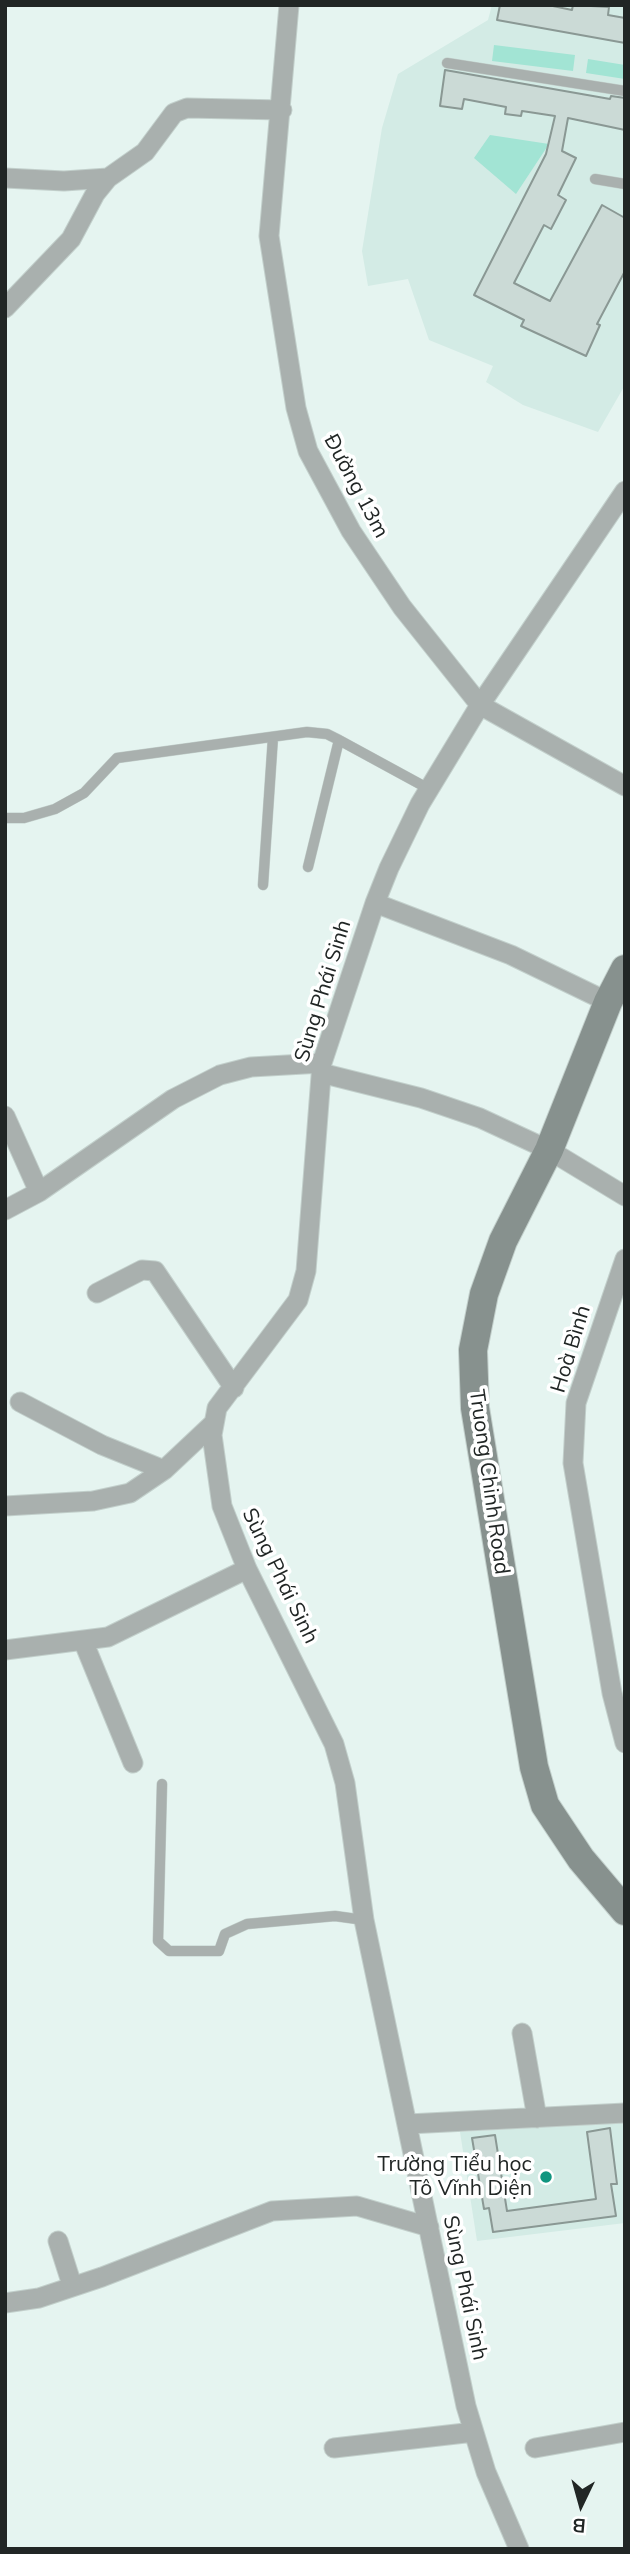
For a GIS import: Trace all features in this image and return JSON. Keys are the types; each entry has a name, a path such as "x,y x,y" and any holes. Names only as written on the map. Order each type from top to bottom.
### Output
{"street":[{"name":"Đường 13m","path":"289,5 270,236 296,408 308,451 351,531 402,607 480,705 625,786"},
{"path":"5,308 71,239 95,194 108,178 145,152 180,109 282,110"},
{"path":"5,178 64,181 108,178"},
{"name":"Sùng Phái Sinh","path":"519,2549 486,2472 474,2432 364,1920 345,1783 334,1744 247,1569 222,1506 215,1466 214,1423 217,1409 298,1300 306,1271 322,1068 374,903 429,789 480,705 625,491"},
{"path":"374,903 500,950 608,1002"},
{"name":"Truong Chinh Road","path":"625,969 608,1002 548,1150 503,1241 484,1294 473,1350 474,1408 534,1767 545,1805 581,1859 625,1911"},
{"path":"5,1210 39,1192 173,1099 220,1075 251,1066 322,1068 480,1118 548,1150 625,1196"},
{"path":"5,1116 39,1192"},
{"name":"Hoà Bình","path":"625,1259 576,1403 573,1463 612,1693 625,1743"},
{"path":"97,1293 142,1270 155,1270 234,1388"},
{"path":"20,1402 102,1445 164,1470"},
{"path":"5,1506 93,1501 130,1493 164,1470 214,1423"},
{"path":"5,1650 84,1643 108,1637 247,1569"},
{"path":"84,1643 133,1763"},
{"path":"522,2033 537,2118"},
{"path":"408,2124 625,2113"},
{"path":"5,2303 39,2298 272,2211 357,2206 429,2227"},
{"path":"58,2241 72,2285"},
{"path":"334,2448 474,2432"},
{"path":"536,2448 625,2432"}],"lane":[{"path":"447,63 625,91"},
{"path":"595,179 625,184"},
{"path":"5,818 23,818 55,809 84,793 117,758 307,732 327,734 429,789"},
{"path":"263,885 273,737"},
{"path":"308,867 339,740"},
{"path":"162,1784 158,1941 169,1951 219,1951 225,1934 247,1924 335,1916 364,1920"}],"shaded area":[{"path":"492,5 625,5 625,385 598,432 523,405 486,382 493,366 429,340 408,279 368,286 362,251 382,128 398,74 488,20"},
{"name":"Trường Tiểu học Tô Vĩnh Diện","path":"625,2122 625,2223 477,2241 460,2132"}],"green space":[{"path":"494,45 575,55 573,71 492,61"},
{"path":"588,59 625,65 625,79 586,73"},
{"path":"490,135 549,144 516,194 474,158"}],"building":[{"path":"500,5 548,5 572,10 573,5 609,7 608,15 625,18 625,43 497,20"},
{"path":"445,70 610,99 611,96 625,98 625,130 568,118 562,151 576,158 558,195 566,200 551,229 544,225 514,283 550,301 602,205 625,218 625,271 597,324 600,325 586,356 521,326 524,320 474,295 546,154 555,116 522,111 521,116 505,114 506,107 464,99 462,109 440,106"},
{"path":"610,2128 617,2184 611,2184 616,2216 493,2232 489,2208 484,2209 472,2138 495,2135 507,2211 596,2199 587,2132"}],"place":[{"name":"Trường Tiểu học Tô Vĩnh Diện","path":"546,2177"}]}
